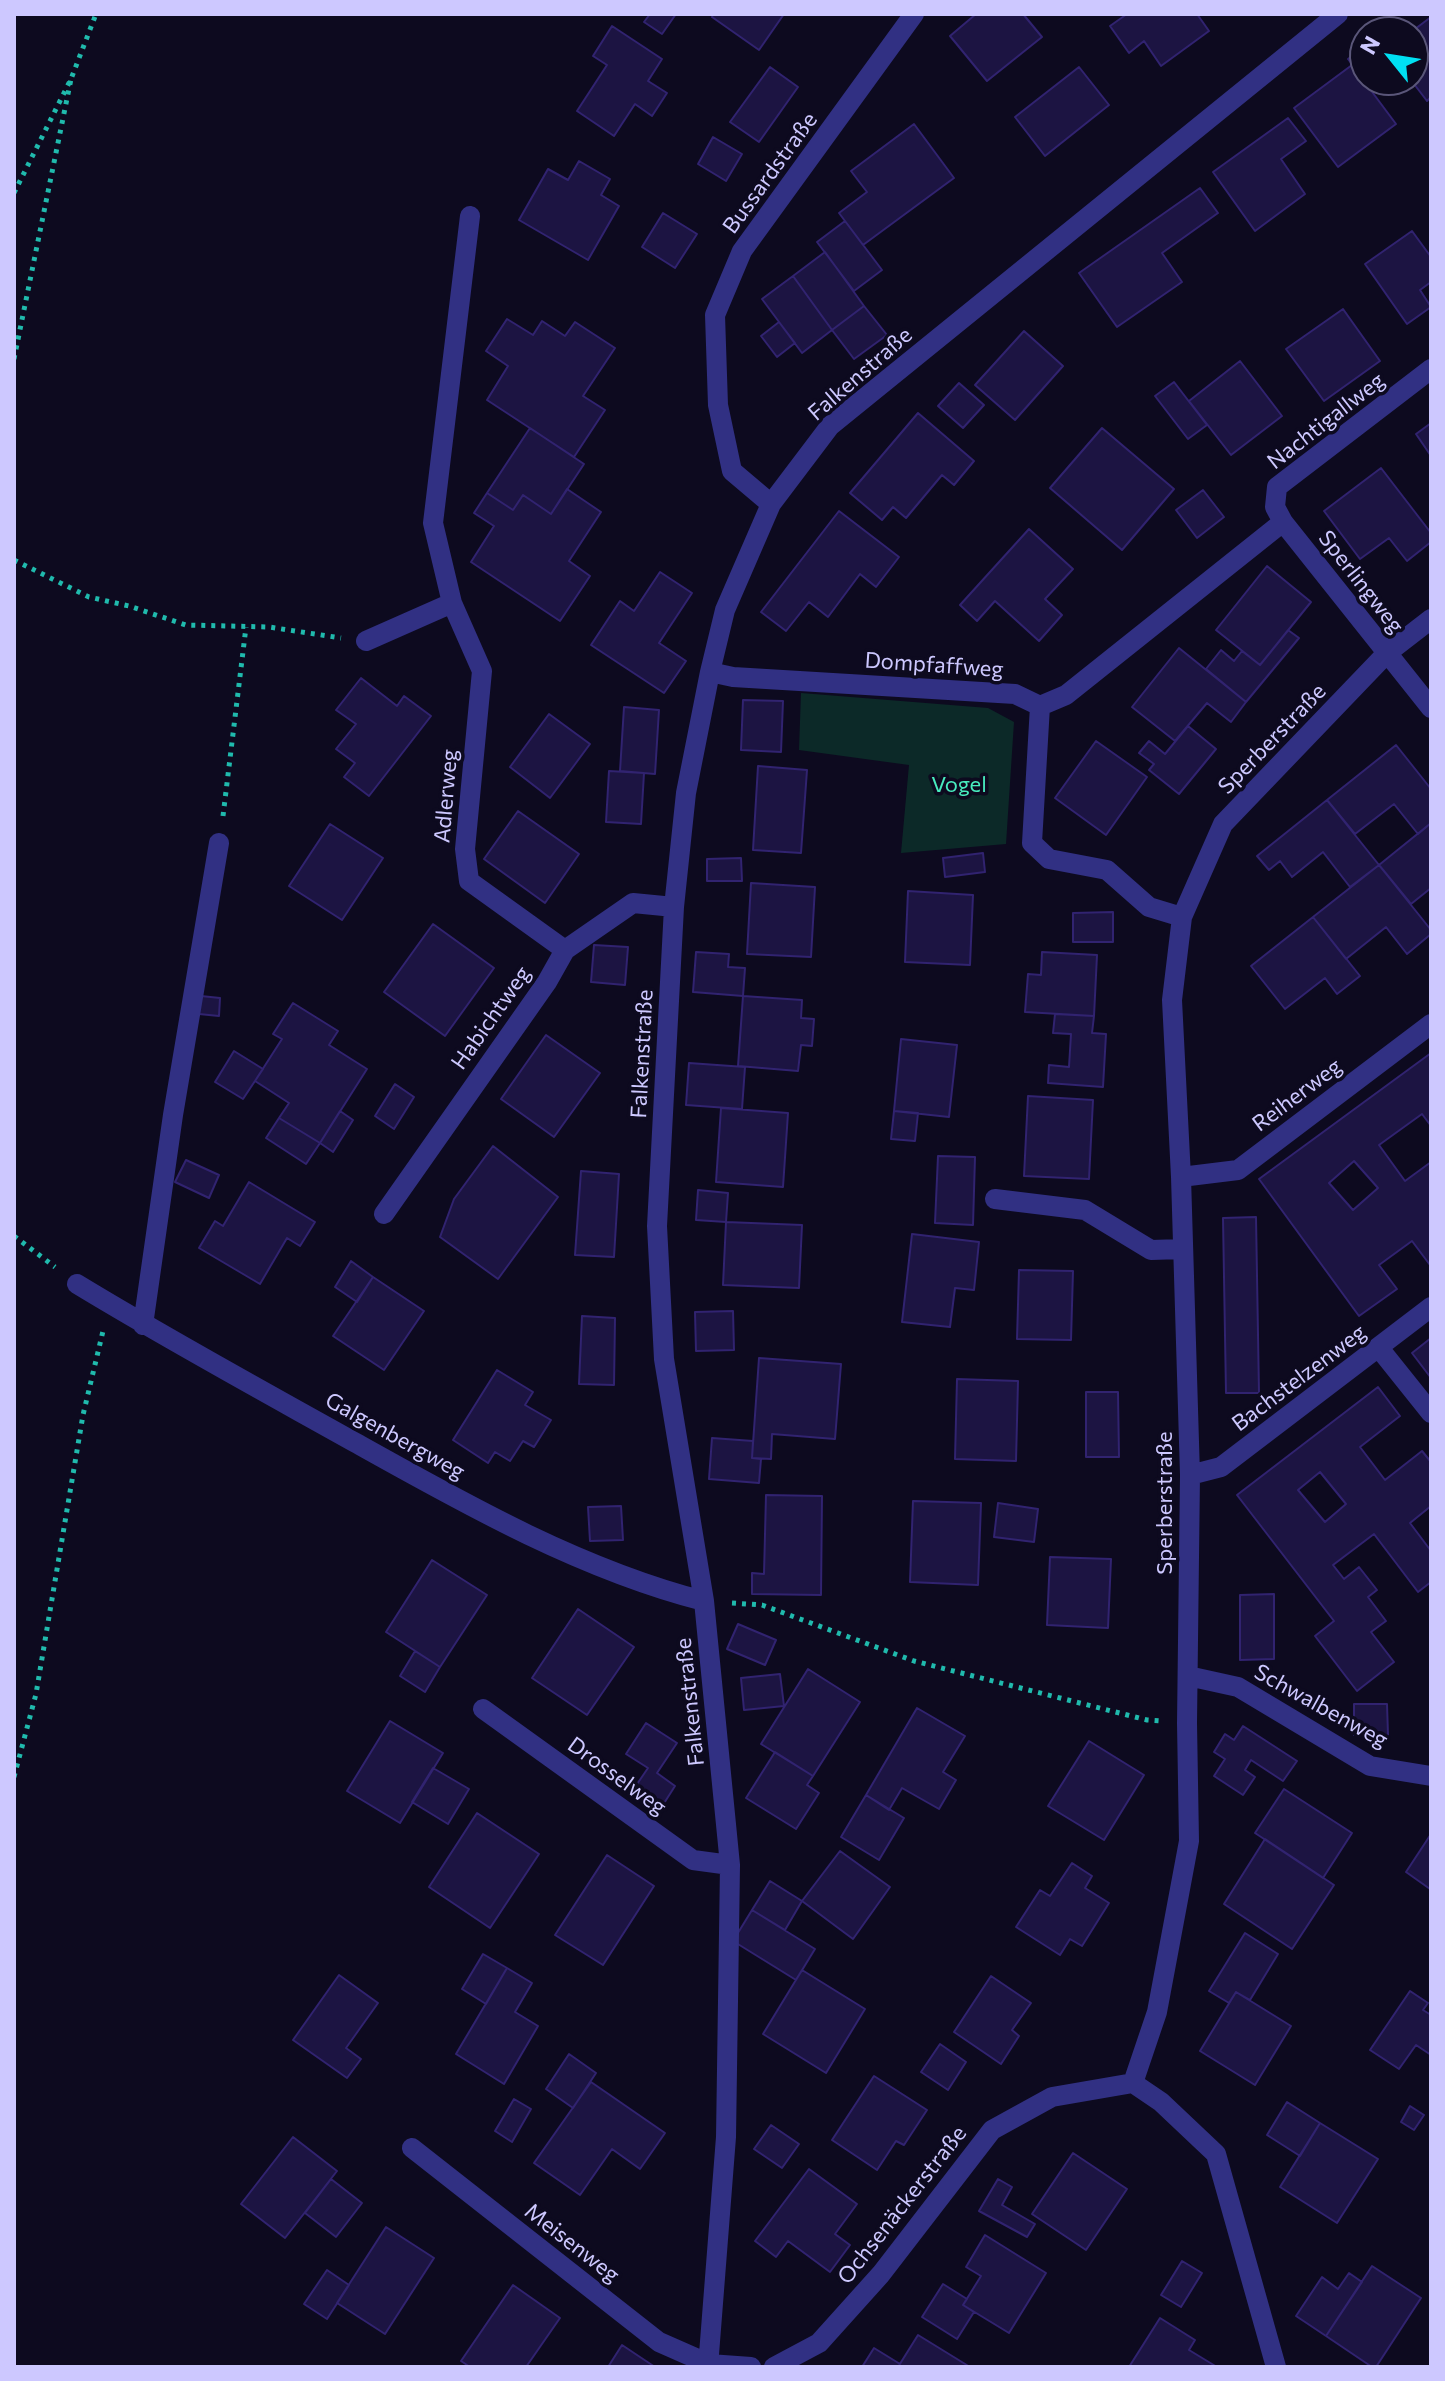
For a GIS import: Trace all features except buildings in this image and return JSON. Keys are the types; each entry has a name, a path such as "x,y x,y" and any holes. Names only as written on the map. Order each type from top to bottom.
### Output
{"street":[{"name":"Bussardstraße","path":"771,504 732,471 718,405 715,315 742,251 913,14"},
{"name":"Falkenstraße","path":"709,2366 726,2137 730,1865 704,1601 664,1359 657,1226 674,907 686,793 725,610 771,504 830,426 1338,14"},
{"name":"Adlerweg","path":"470,216 433,523 452,603 482,671 465,849 469,881 565,950"},
{"name":"Nachtigallweg","path":"1283,522 1275,507 1277,487 1431,369"},
{"path":"1182,917 1149,907 1107,870 1049,859 1032,843 1040,706 1066,695 1283,522"},
{"name":"Sperlingweg","path":"1283,522 1431,708"},
{"path":"366,641 452,603"},
{"name":"Sperberstraße","path":"1133,2083 1157,2012 1189,1841 1190,1475 1172,1000 1182,917 1223,824 1387,653 1431,619"},
{"name":"Dompfaffweg","path":"710,672 733,677 1015,694 1040,706"},
{"path":"143,1325 173,1115 219,843"},
{"name":"Habichtweg","path":"384,1214 547,982 565,950 633,903 674,907"},
{"name":"Reiherweg","path":"1181,1177 1238,1170 1431,1024"},
{"path":"995,1199 1085,1210 1151,1250 1182,1249"},
{"name":"Galgenbergweg","path":"77,1284 143,1325 535,1539 668,1592 704,1601"},
{"name":"Bachstelzenweg","path":"1190,1475 1221,1467 1431,1307"},
{"path":"1379,1348 1431,1413"},
{"name":"Schwalbenweg","path":"1188,1676 1238,1687 1370,1766 1431,1776"},
{"name":"Drosselweg","path":"483,1709 693,1860 730,1865"},
{"path":"1133,2083 1161,2102 1216,2154 1276,2367"},
{"name":"Ochsenäckerstraße","path":"774,2367 819,2343 881,2274 992,2130 1052,2097 1133,2083"},
{"name":"Meisenweg","path":"412,2148 659,2342 709,2366"},
{"path":"709,2366 751,2367"}],"path":[{"path":"14,193 71,79 96,14"},
{"path":"14,359 71,79"},
{"path":"14,560 89,597 129,606 186,625 269,627 366,641"},
{"path":"219,843 246,627"},
{"path":"14,1236 77,1284"},
{"path":"14,1777 36,1694 83,1415 109,1304"},
{"path":"704,1601 762,1605 914,1661 1147,1720"}],"green space":[{"name":"Vogel","path":"801,693 988,708 1014,722 1006,844 901,853 909,765 799,750"}]}
